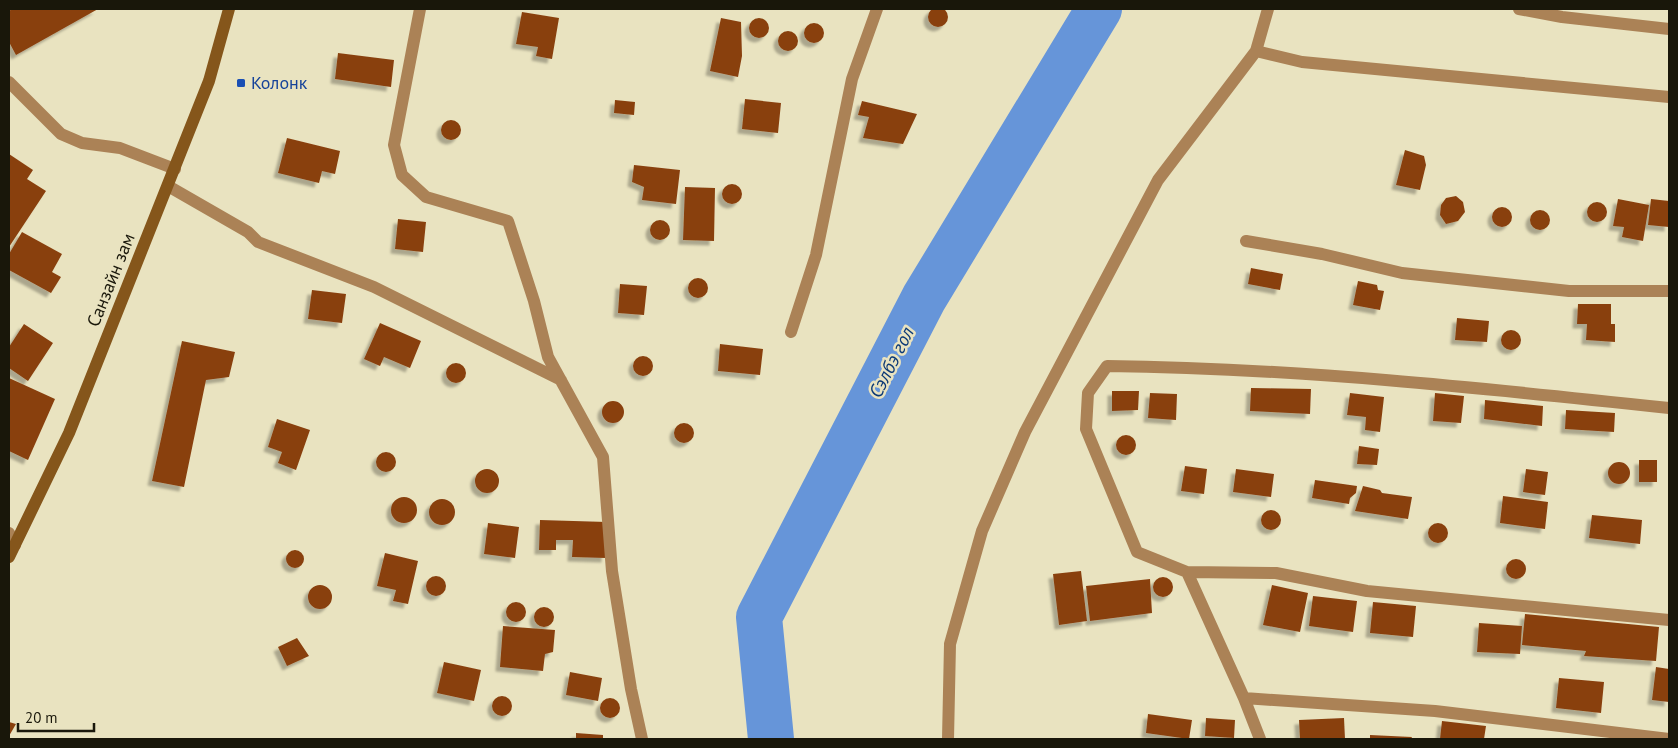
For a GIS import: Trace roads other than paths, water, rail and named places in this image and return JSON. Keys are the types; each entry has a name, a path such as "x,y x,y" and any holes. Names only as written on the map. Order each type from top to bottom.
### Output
{"main road":[{"name":"Санзайн зам","path":"9,558 69,433 168,186 209,81 229,9"}],"street":[{"path":"420,9 394,145 402,174 426,197 508,221 534,301 548,357 603,456 612,571 631,690 642,739"},
{"path":"791,332 816,255 852,79 877,9"},
{"path":"948,739 950,644 982,531 1025,432 1158,180 1256,51 1268,9"},
{"path":"1519,9 1562,17 1669,29"},
{"path":"1256,51 1302,62 1669,97"},
{"path":"9,82 61,134 82,144 120,148 174,168"},
{"path":"168,186 248,232 258,242 374,287 561,380"},
{"path":"1246,241 1322,254 1402,273 1568,291 1669,291"},
{"path":"1669,408 1436,383 1196,367 1107,366 1088,393 1086,429 1137,552 1187,572 1276,573 1367,591 1669,620"},
{"path":"9,532 15,544"},
{"path":"1187,572 1244,698 1260,739"},
{"path":"1244,698 1435,711 1669,739"}],"waterway":[{"name":"Сэлбэ гол","path":"771,739 759,617 924,298 1099,9"}],"place":[{"name":"Колонк","path":"241,83"}]}
